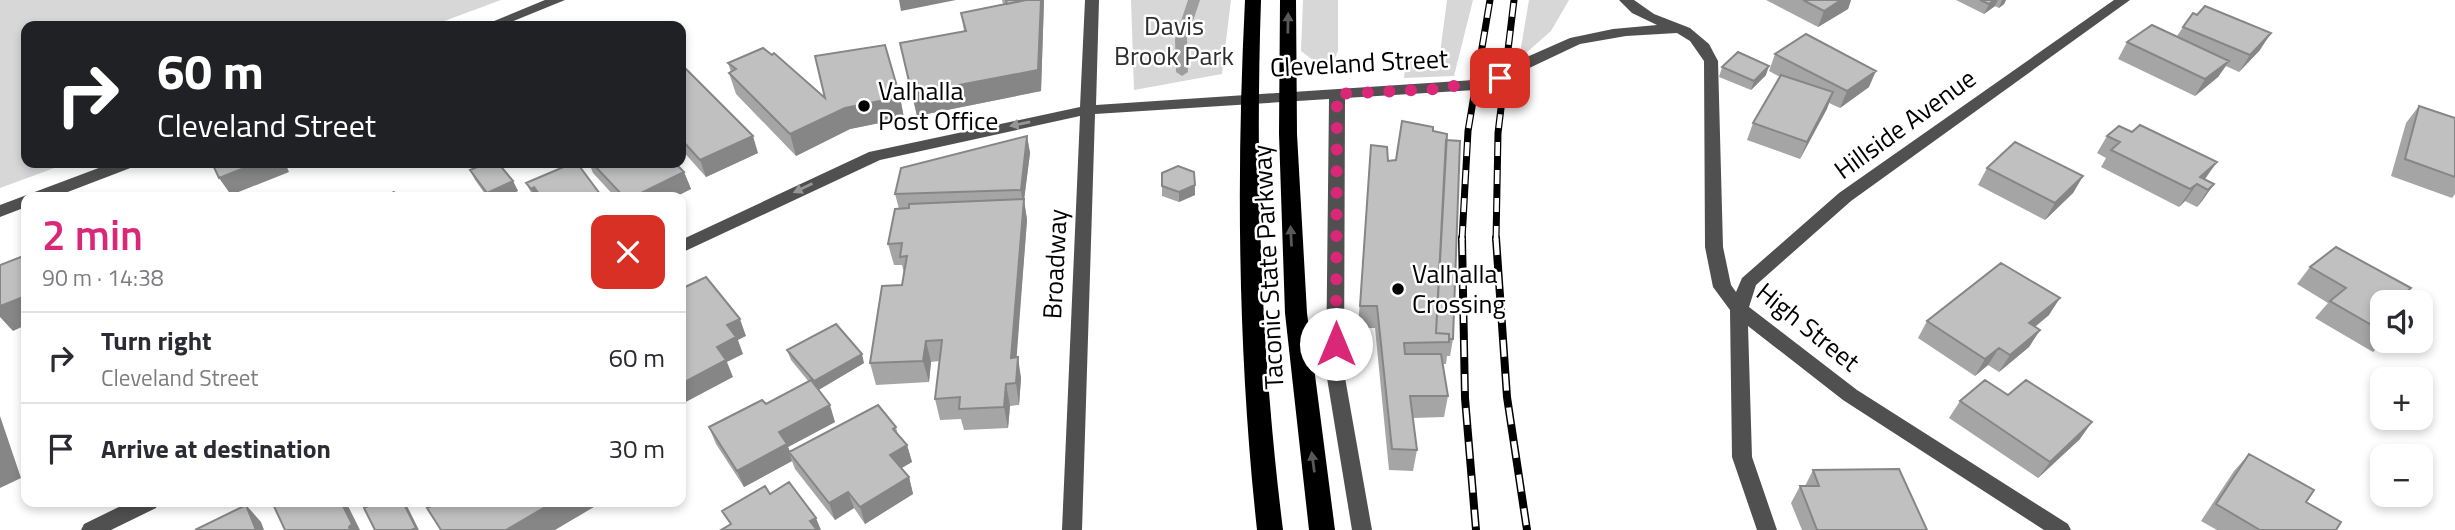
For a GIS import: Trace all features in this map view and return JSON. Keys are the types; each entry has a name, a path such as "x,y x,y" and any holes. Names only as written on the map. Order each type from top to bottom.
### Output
{"highway":[{"name":"Taconic State Parkway","path":"1253,0 1247,185 1254,372 1270,530"},
{"name":"Taconic State Parkway","path":"1288,0 1288,96 1296,313 1322,530"}],"street":[{"path":"502,21 558,0"},
{"name":"Broadway","path":"1068,528 1093,0"},
{"name":"High Street","path":"1626,0 1636,11 1678,29 1704,44 1711,61 1714,247 1722,286 1739,309 1850,395 2062,530"},
{"name":"Hillside Avenue","path":"1739,309 1748,282 1845,197 2123,0"},
{"name":"Cleveland Street","path":"686,245 875,156 1087,110 1248,97 1475,85 1500,78 1576,41 1645,30 1678,29"},
{"path":"1337,94 1335,372 1362,530"},
{"path":"51,192 114,168"},
{"path":"0,211 21,203"},
{"path":"1739,309 1742,457 1767,530"},
{"path":"91,530 139,507"}],"green space":[{"path":"0,0 501,0 444,21 21,21 21,168 54,168 0,188"},
{"name":"Davis Brook Park","path":"1131,0 1231,0 1222,74 1134,90"},
{"path":"1303,0 1338,0 1338,51 1333,62 1318,64 1301,51"},
{"path":"1447,0 1473,0 1454,76 1404,78 1406,58 1439,61"},
{"path":"1529,0 1569,0 1551,31 1519,59"}],"building":[{"path":"1006,0 1026,0 1007,4"},
{"path":"1026,0 1041,0 1038,70 912,94 900,43 966,31 961,13"},
{"path":"1803,0 1841,0 1824,11"},
{"path":"2205,6 2271,33 2250,55 2183,27 2193,13 2197,15"},
{"path":"2152,25 2229,61 2205,79 2127,42"},
{"path":"1806,34 1876,71 1847,91 1775,54"},
{"name":"Valhalla Post Office","path":"885,45 900,97 845,108 790,134 729,73 736,69 728,63 763,48 772,55 774,53 825,98 815,56"},
{"path":"1738,52 1769,66 1754,81 1722,67"},
{"path":"686,69 753,136 700,160 686,145"},
{"path":"1781,75 1833,92 1807,142 1753,123"},
{"path":"2419,106 2455,118 2455,177 2405,159"},
{"name":"Valhalla Crossing","path":"1402,121 1433,127 1433,131 1447,134 1436,333 1449,334 1449,342 1404,343 1405,354 1441,354 1448,396 1410,396 1417,450 1392,449 1377,306 1360,306 1371,145 1387,147 1388,161 1396,160"},
{"path":"2140,125 2217,162 2200,177 2214,184 2208,190 2197,184 2190,189 2111,150 2120,142 2107,136 2119,126 2132,132"},
{"path":"1027,136 1021,190 895,194 901,168"},
{"path":"1446,140 1460,141 1453,339 1449,339 1449,334 1436,333"},
{"path":"2015,142 2083,176 2055,203 1987,168"},
{"path":"1178,166 1194,172 1195,185 1179,192 1162,186 1162,173"},
{"path":"214,168 244,168 219,178"},
{"path":"502,168 513,181 486,192 470,170"},
{"path":"561,168 581,168 599,192 538,192 526,183"},
{"path":"597,168 680,168 684,172 643,192 619,192"},
{"path":"1024,199 1011,358 1018,357 1016,383 1006,384 1004,407 959,409 960,397 935,399 942,340 926,341 923,361 870,363 882,286 902,285 907,256 900,257 902,243 888,244 895,209 909,208 909,204"},
{"path":"2336,247 2411,288 2370,290 2370,324 2330,301 2346,288 2310,267"},
{"path":"21,257 21,298 0,306 0,265"},
{"path":"2001,263 2060,298 2029,323 2040,330 2010,355 1999,348 1985,359 1927,321"},
{"path":"706,277 740,319 727,325 736,337 717,347 726,360 686,381 686,287"},
{"path":"836,324 862,354 814,381 787,350"},
{"path":"811,380 830,405 779,432 787,444 737,471 709,427 762,400 766,404"},
{"path":"1985,380 2008,395 2026,380 2092,422 2050,462 1960,401"},
{"path":"878,405 907,445 890,455 909,477 860,507 848,492 829,503 789,452"},
{"path":"2249,454 2314,490 2306,502 2341,522 2336,530 2260,530 2216,504"},
{"path":"1899,469 1927,530 1817,530 1800,486 1819,486 1813,470"},
{"path":"789,482 816,518 810,521 817,530 721,530 731,524 722,511 765,486 770,494"},
{"path":"247,507 256,530 195,530"},
{"path":"274,507 344,507 352,524 350,530 285,530"},
{"path":"406,507 416,528 375,530 364,508"},
{"path":"545,507 506,530 441,530 427,508"}],"waterway":[{"path":"1182,72 1181,39 1194,0"}],"railway":[{"path":"1462,239 1468,131 1490,0"},
{"path":"1496,238 1498,133 1514,0"},
{"path":"1496,238 1507,397 1527,530"},
{"path":"1462,239 1465,398 1476,530"}],"place":[{"name":"Valhalla Post Office","path":"864,106"},
{"name":"Valhalla Crossing","path":"1398,289"}],"route":[{"path":"1336,344 1337,94 1437,89 1475,85 1500,78"}]}
